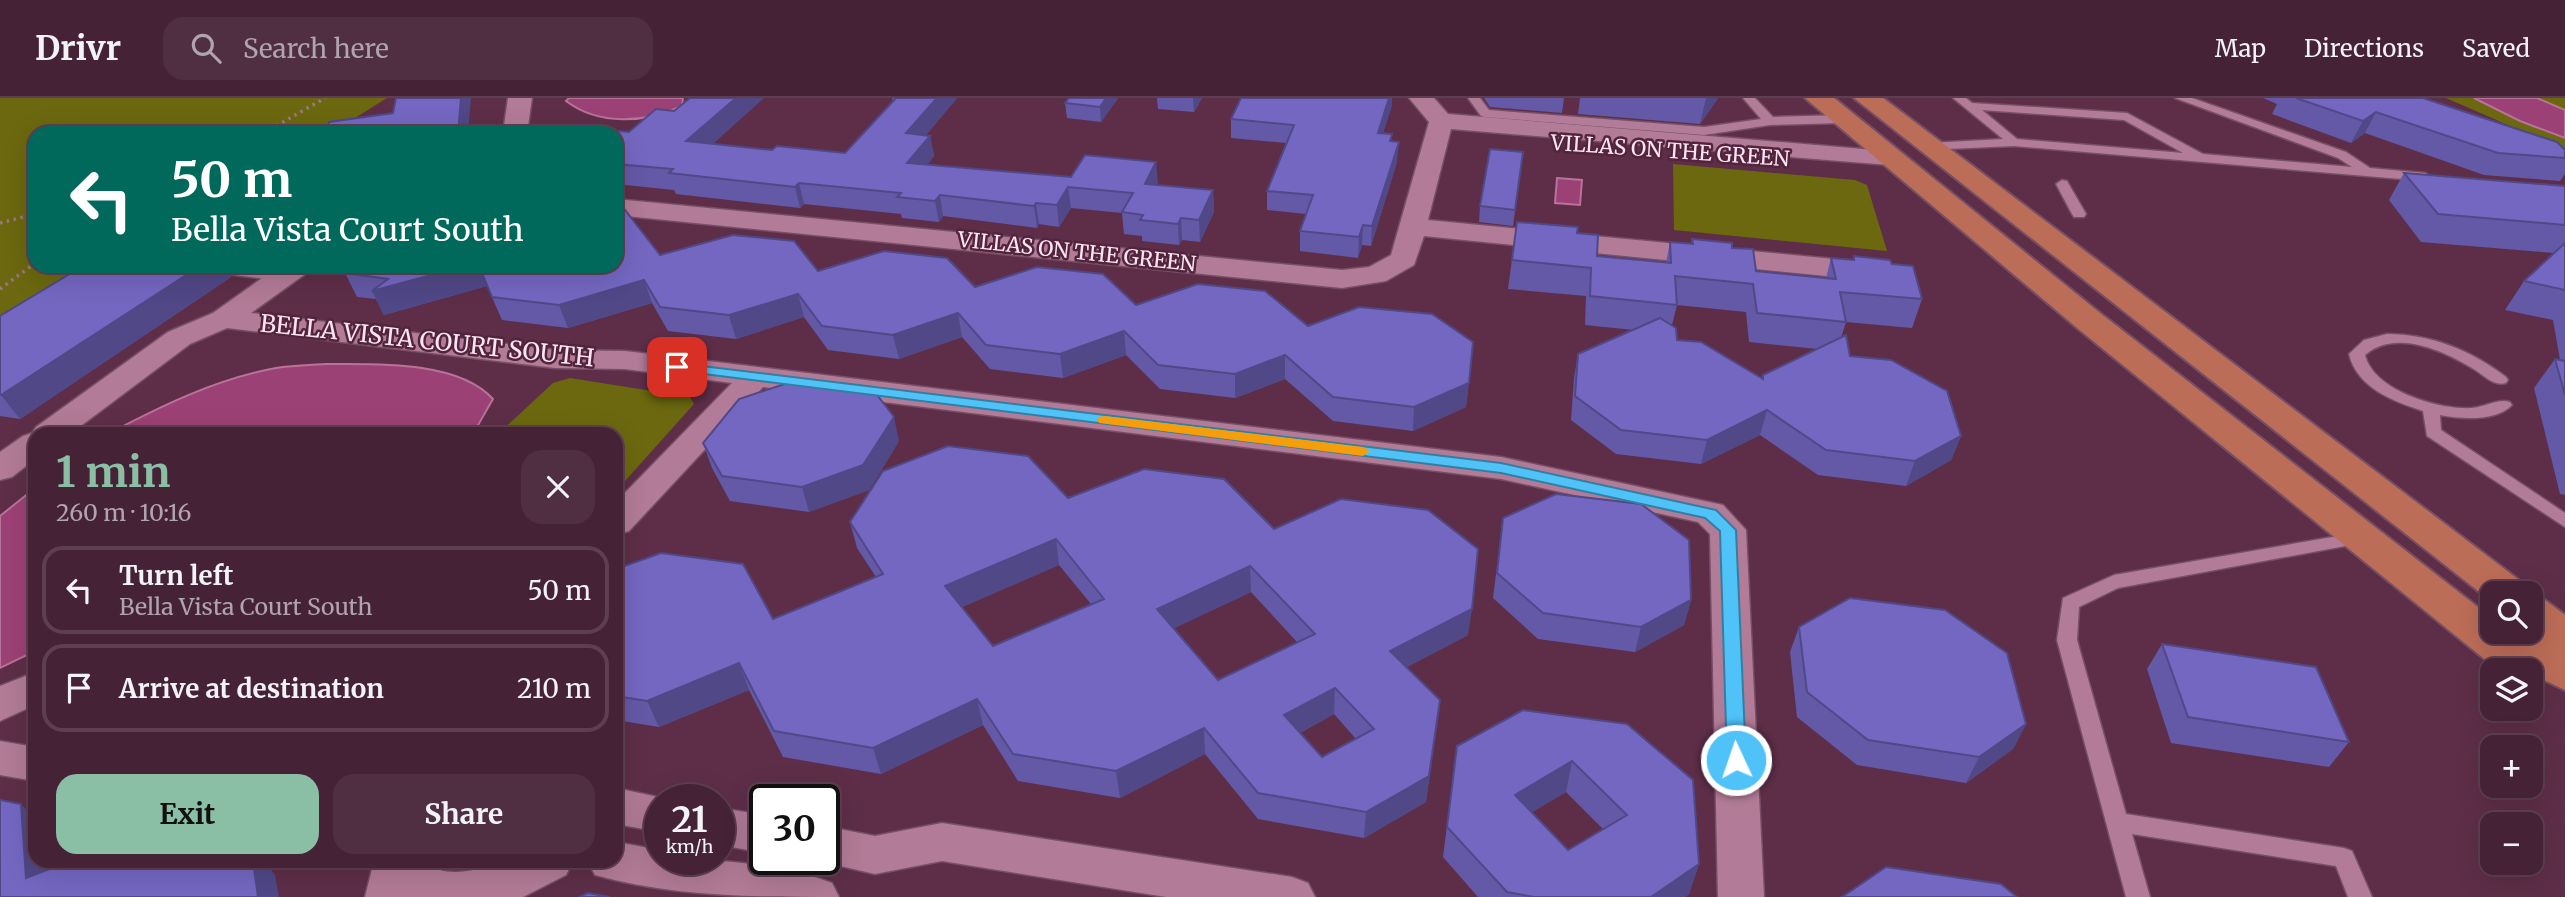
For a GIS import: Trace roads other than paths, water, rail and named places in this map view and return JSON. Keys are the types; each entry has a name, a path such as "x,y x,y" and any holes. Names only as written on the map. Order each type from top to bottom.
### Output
{"main road":[{"path":"1818,98 1844,108 2026,237 2079,264"},
{"path":"1867,98 1907,157 2079,264 2492,581"},
{"path":"1844,108 1907,157 2361,538 2513,658"},
{"path":"2409,574 2480,612"},
{"path":"2543,621 2565,637"},
{"path":"2529,644 2565,673"},
{"path":"2543,682 2565,700"}],"street":[{"path":"515,126 520,98"},
{"path":"1421,98 1439,127"},
{"name":"VILLAS ON THE GREEN","path":"623,208 1342,279 1376,275 1404,259 1439,127 1907,157"},
{"path":"1414,227 1883,273"},
{"path":"58,427 180,338 224,319 287,273"},
{"name":"BELLA VISTA COURT SOUTH","path":"224,319 555,359 625,360 1501,468 1710,513 1728,530 1741,897"},
{"path":"623,516 754,377"},
{"path":"1,467 28,448"},
{"path":"0,705 28,690"},
{"path":"0,758 28,763"},
{"path":"623,807 644,811"},
{"path":"840,848 875,855 942,842 1154,887 1292,897"},
{"path":"623,863 816,897"},
{"path":"388,897 395,868"},
{"path":"404,868 419,885 441,894 494,892 540,868"}],"lane":[{"path":"1474,98 1485,114 1704,131 1844,108"},
{"path":"1749,98 1770,121"},
{"path":"2181,98 2342,155 2368,172"},
{"path":"1964,102 2014,142"},
{"path":"1964,102 2127,117 2204,158"},
{"path":"1907,157 2014,142 2434,177"},
{"path":"2062,184 2079,214"},
{"path":"2500,380 2471,359 2424,342 2380,339 2363,345 2357,354 2361,369 2375,382 2398,396 2431,408 2476,413 2504,405"},
{"path":"2431,408 2433,432 2565,521"},
{"path":"2138,897 2067,640 2070,603 2114,582 2361,538"},
{"path":"2117,822 2344,858 2360,897"}]}
